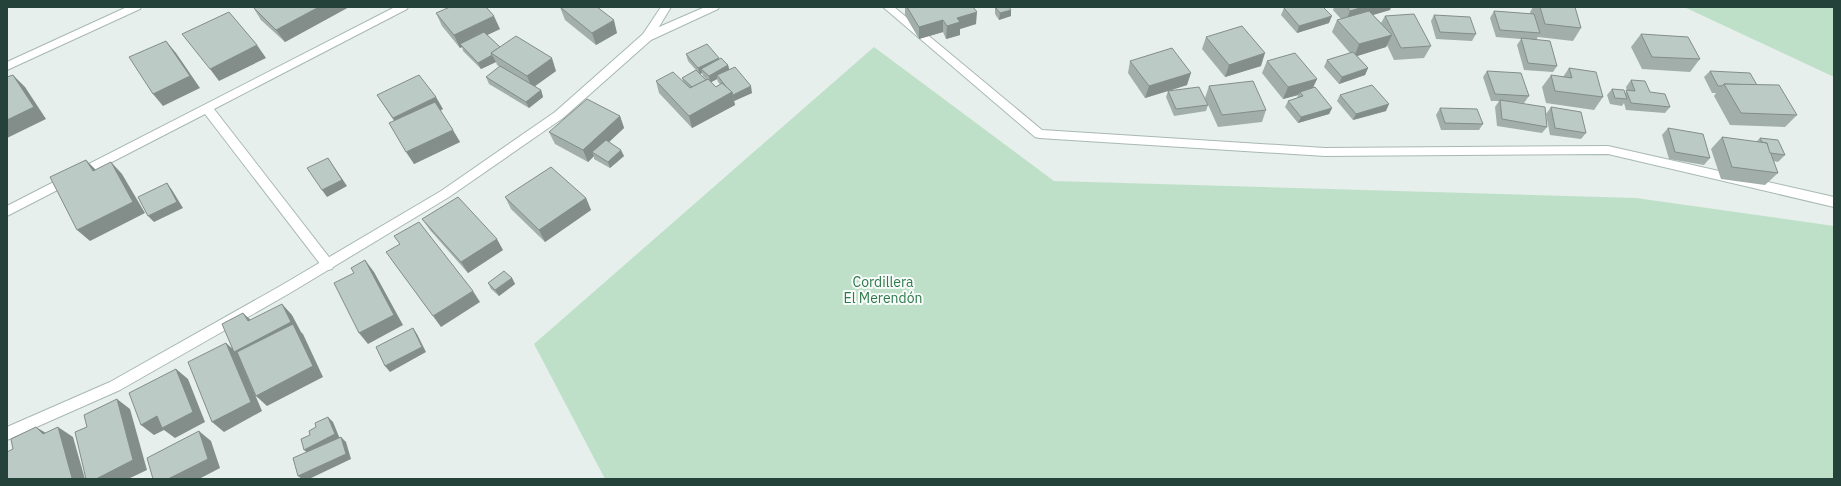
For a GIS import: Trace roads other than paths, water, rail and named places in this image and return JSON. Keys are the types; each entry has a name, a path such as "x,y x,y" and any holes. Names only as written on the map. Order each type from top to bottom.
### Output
{"street":[{"path":"7,66 136,7"},
{"path":"7,210 403,7"},
{"path":"7,434 115,386 328,265 446,194 559,115 647,37 666,7"},
{"path":"647,37 714,7"},
{"path":"888,7 1039,134 1325,152 1608,150 1834,202"},
{"path":"207,108 328,265"}],"park label":[{"name":"Cordillera El Merendón","path":"883,290"}]}
